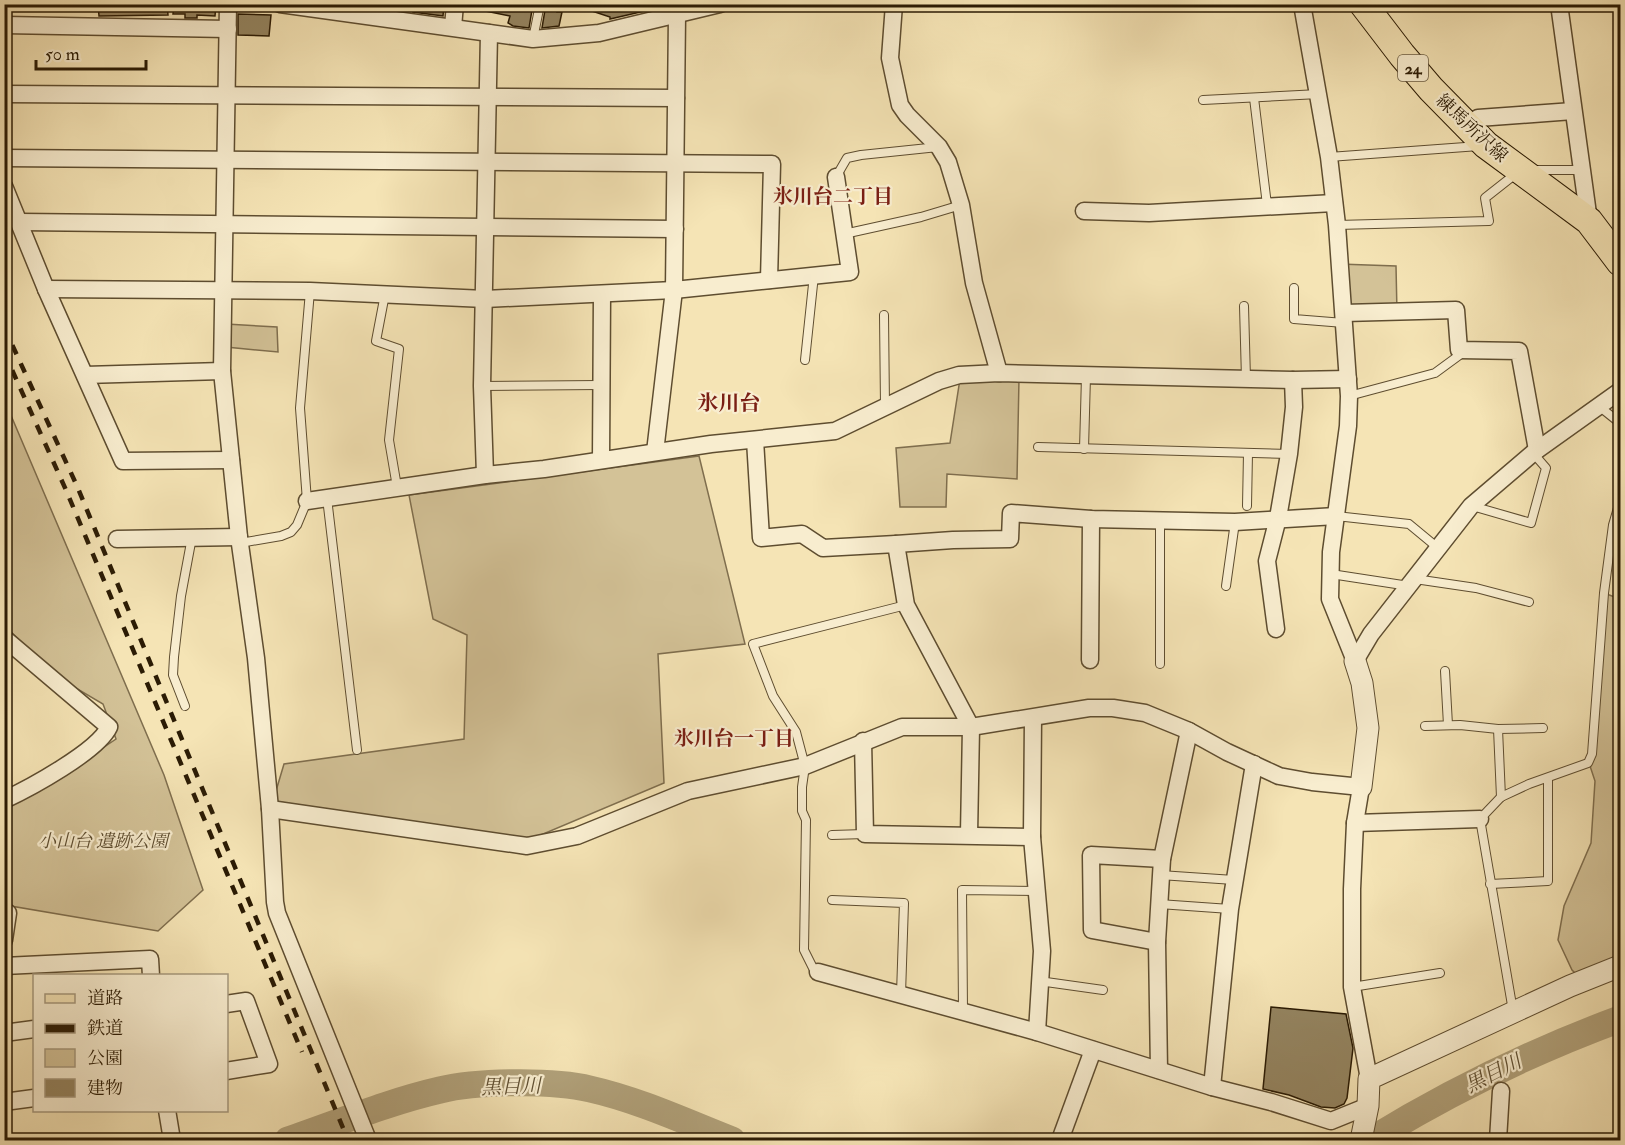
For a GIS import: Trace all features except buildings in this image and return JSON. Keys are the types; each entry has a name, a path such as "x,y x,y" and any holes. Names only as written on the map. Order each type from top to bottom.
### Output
{"main road":[{"name":"練馬所沢線","path":"1363,4 1402,56 1476,136 1588,221 1620,262"}],"street":[{"path":"228,4 222,371 240,540 256,658 277,913 367,1137"},
{"path":"280,4 325,7 534,39 599,33 687,10 720,4"},
{"path":"453,27 456,4"},
{"path":"894,4 890,58 900,105 939,147 948,162 960,205 974,283 999,373"},
{"path":"1302,4 1329,157 1337,225 1349,387 1348,426 1331,552 1330,599 1362,683 1368,728 1355,824 1351,913 1352,987 1369,1079 1367,1111 1361,1140"},
{"path":"1559,4 1588,221"},
{"path":"655,452 674,290 676,98 687,10"},
{"path":"4,25 228,29"},
{"path":"485,475 482,386 489,33"},
{"path":"4,94 676,98"},
{"path":"1476,136 1478,118 1573,111"},
{"path":"4,158 772,164 769,280"},
{"path":"46,289 224,289 485,299 674,290 850,272 836,177"},
{"path":"4,186 46,289 123,461 231,460"},
{"path":"1084,211 1149,213 1334,203"},
{"path":"20,222 675,229"},
{"path":"601,460 602,294"},
{"path":"1344,318 1456,310 1460,350 1519,351 1535,451"},
{"path":"85,375 222,371"},
{"path":"307,501 655,452 835,431 939,381 959,375 999,373 1293,380 1349,387"},
{"path":"1276,629 1267,561 1278,518 1289,454 1294,407 1293,380"},
{"path":"1355,661 1371,634 1471,506 1535,451 1620,391"},
{"path":"755,440 761,538 802,534 824,548 1010,539 1011,513 1091,519 1235,522 1336,516"},
{"path":"1090,660 1091,519"},
{"path":"117,539 192,537 240,540"},
{"path":"896,544 906,605 970,727 969,835"},
{"path":"4,638 109,727 106,735 87,752 4,800"},
{"path":"270,809 527,846 577,836 688,791 805,766 902,727 970,727 1089,708 1113,708 1145,713 1189,730 1279,776 1312,782 1361,786"},
{"path":"1033,718 1032,837 1042,951 1037,1032"},
{"path":"1159,1070 1157,942 1161,866 1189,730"},
{"path":"863,741 865,834 1032,837"},
{"path":"1212,1087 1230,909 1254,764"},
{"path":"1355,824 1480,819"},
{"path":"1157,942 1092,930 1091,855 1161,866"},
{"path":"4,940 8,913"},
{"path":"4,966 150,959 152,974"},
{"path":"1369,1079 1513,1011 1620,966"},
{"path":"818,972 1037,1032 1331,1122 1367,1111"},
{"path":"228,1004 246,1001 269,1064 228,1071"},
{"path":"4,1033 33,1029"},
{"path":"1060,1140 1093,1050"},
{"path":"1498,1140 1501,1091"},
{"path":"4,1102 33,1098"},
{"path":"167,1112 172,1140"}],"lane":[{"path":"534,39 540,4"},
{"path":"1203,100 1319,94"},
{"path":"1254,98 1267,205"},
{"path":"1329,157 1476,136"},
{"path":"836,177 847,158 939,147"},
{"path":"1337,225 1489,221 1485,198 1520,171 1581,170"},
{"path":"844,234 921,217 960,205"},
{"path":"805,360 813,275"},
{"path":"1293,288 1294,319 1344,318"},
{"path":"240,540 281,536 291,532 297,525 307,501 300,408 310,291"},
{"path":"385,294 376,340 399,349 389,440 397,487"},
{"path":"1244,306 1246,379"},
{"path":"884,315 885,408"},
{"path":"1349,387 1435,373 1465,351"},
{"path":"1084,448 1086,376"},
{"path":"482,386 600,385"},
{"path":"1600,407 1620,423"},
{"path":"1038,447 1289,454"},
{"path":"1471,506 1531,523 1546,468 1535,451"},
{"path":"1247,506 1248,453"},
{"path":"327,498 357,750"},
{"path":"1513,1011 1480,819 1501,797 1529,784 1588,763 1592,753 1600,631 1620,501"},
{"path":"1336,516 1409,524 1438,548"},
{"path":"1160,521 1160,664"},
{"path":"1226,586 1235,522"},
{"path":"185,706 173,675 181,596 192,537"},
{"path":"1331,574 1476,588 1529,602"},
{"path":"818,972 813,968 804,950 806,820 802,811 802,788 805,766 796,732 773,696 753,644 906,605"},
{"path":"1445,672 1448,725"},
{"path":"1425,726 1543,728"},
{"path":"1498,729 1501,797"},
{"path":"1490,884 1548,881 1548,778"},
{"path":"832,835 865,834"},
{"path":"1161,866 1234,880"},
{"path":"963,1011 962,890 1036,891"},
{"path":"832,900 904,903 901,994"},
{"path":"1160,904 1230,909"},
{"path":"1352,987 1440,973"},
{"path":"1039,981 1103,990"}],"green space":[{"path":"1339,264 1396,266 1397,313 1342,311"},
{"path":"226,324 277,327 278,352 226,347"},
{"path":"960,379 1019,379 1017,479 947,474 946,507 900,507 896,448 950,443"},
{"name":"小山台 遺跡公園","path":"4,399 164,775 203,890 158,931 5,905 5,804 80,763 116,739 103,704 57,677 5,626"},
{"path":"699,456 745,644 658,654 664,783 529,840 273,801 284,764 464,739 467,635 433,619 409,495"},
{"path":"1604,593 1620,599 1620,963 1578,976 1572,970 1558,940 1564,906 1591,843 1595,781 1590,766"}],"waterway":[{"name":"黒目川","path":"1371,1140 1493,1073 1620,1019"},
{"name":"黒目川","path":"288,1140 382,1107 440,1090 474,1085 515,1083 556,1084 590,1089 626,1099 732,1140"}],"railway":[{"path":"4,327 77,486 348,1140"},
{"path":"4,352 66,490 302,1052"}],"district":[{"name":"氷川台二丁目","path":"833,196"},
{"name":"氷川台","path":"729,403"},
{"name":"氷川台一丁目","path":"734,738"}]}
